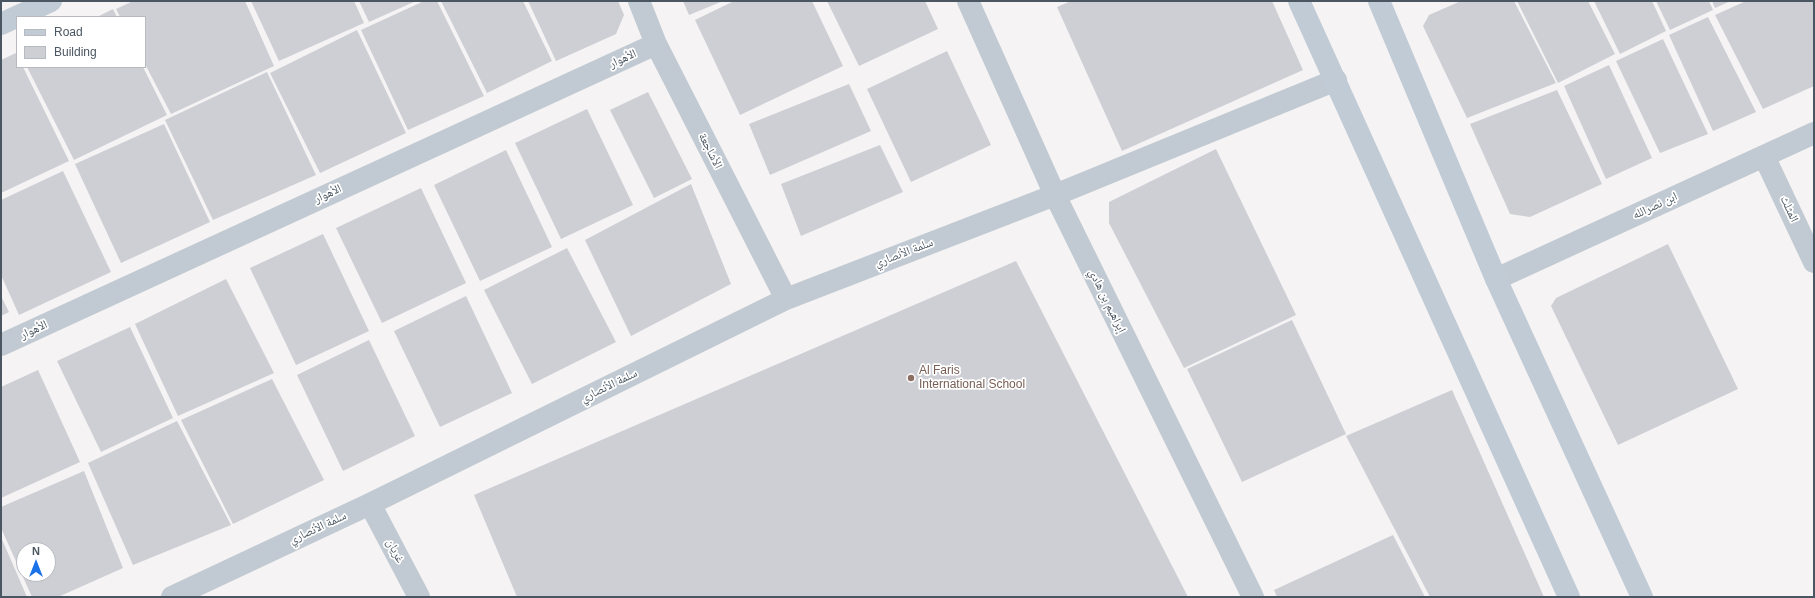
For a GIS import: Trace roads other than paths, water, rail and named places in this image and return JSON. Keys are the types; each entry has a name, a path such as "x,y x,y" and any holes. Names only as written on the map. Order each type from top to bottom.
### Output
{"street":[{"path":"18,16 51,1"},
{"name":"الأشاجعة","path":"639,1 656,44 786,298"},
{"name":"إبراهيم بن هادي","path":"968,1 1055,195 1253,597"},
{"path":"1299,1 1569,597"},
{"path":"1379,1 1496,279 1642,597"},
{"path":"1,24 16,17"},
{"name":"الأهوار","path":"1,345 656,44"},
{"name":"سلمة الأنصاري","path":"172,597 370,504 786,298 1055,195 1336,80"},
{"name":"ابن نصرالله","path":"1496,279 1814,133"},
{"name":"المثلث","path":"1764,156 1814,262"},
{"name":"غريان","path":"370,504 419,597"}],"place":[{"name":"Al Faris International School","path":"911,378"}]}
